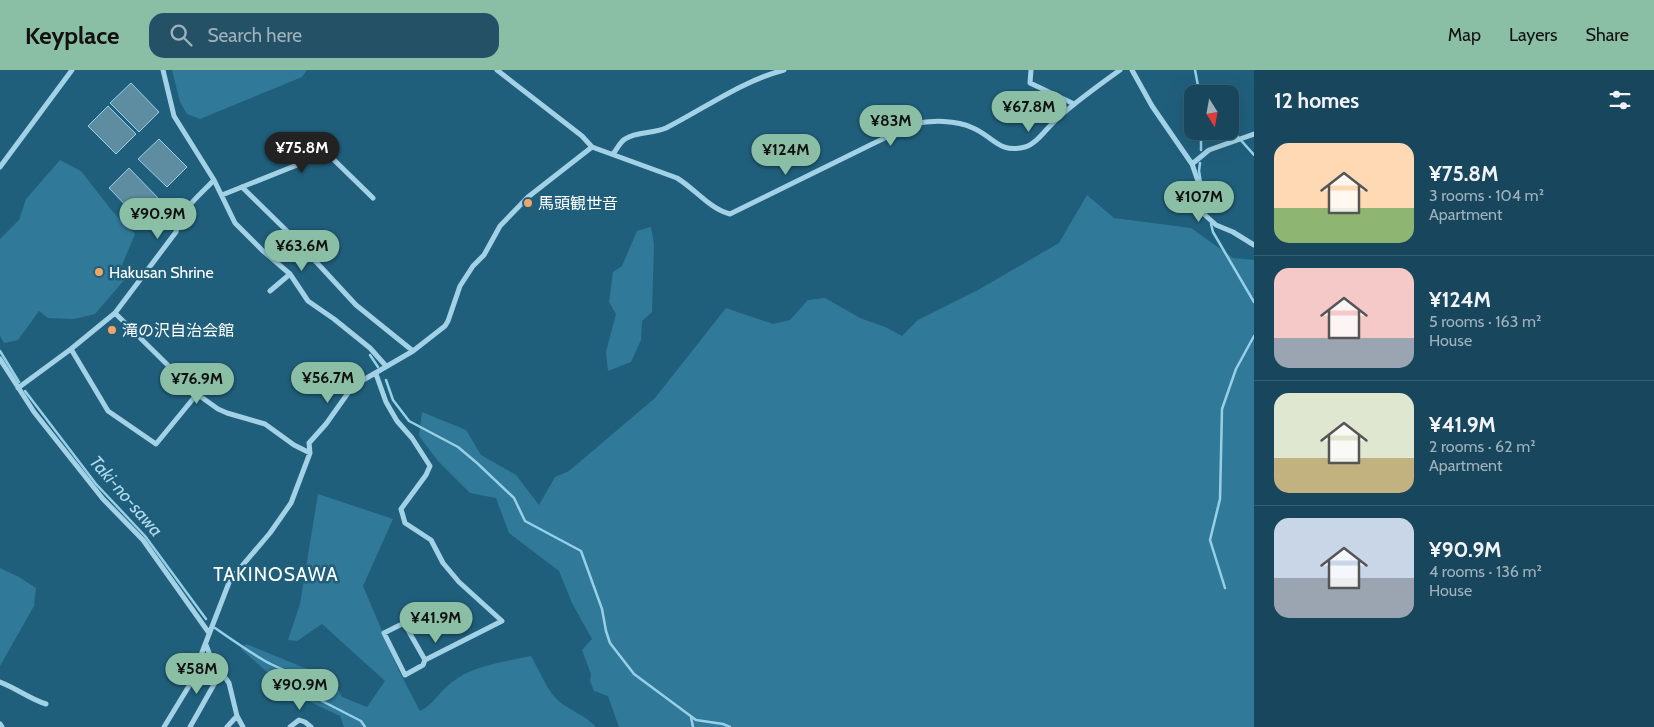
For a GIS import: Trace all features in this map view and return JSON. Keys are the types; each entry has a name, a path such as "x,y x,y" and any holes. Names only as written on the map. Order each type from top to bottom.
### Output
{"street":[{"path":"0,166 72,70"},
{"path":"163,70 174,116 222,194 235,223 297,281 308,301 370,348 386,366"},
{"path":"497,70 582,136 592,147 678,178 720,211 730,214 913,124 926,121 947,122 972,127 1003,148 1026,147 1056,118 1120,70"},
{"path":"613,154 625,139 636,134 659,131 766,72 784,70"},
{"path":"1031,70 1030,83 1074,104"},
{"path":"1132,70 1152,106 1192,164 1200,187 1205,215 1216,225 1233,232 1254,245"},
{"path":"1192,164 1209,150 1254,134"},
{"path":"164,727 189,686 230,580 270,533 291,503 310,453 309,443 326,424 354,386 413,351 448,321 460,286 484,255 500,226 528,197 592,147"},
{"path":"222,194 322,155 331,156 373,198"},
{"path":"18,388 71,349 115,313 172,238 184,211 214,180"},
{"path":"242,187 321,266 356,305 413,351"},
{"path":"270,291 290,274"},
{"path":"115,313 197,394 227,413 265,424 294,445 310,453"},
{"path":"71,349 108,412 156,444 197,394"},
{"path":"0,359 34,412 103,499 143,540 209,633"},
{"path":"376,374 393,415 412,438 430,466 426,475 401,509 406,523 431,540 443,563 459,582 502,621 425,660 422,665 405,675 384,633 404,622 425,660"},
{"path":"206,644 211,658 229,684 236,716 244,727"},
{"path":"190,727 221,672"},
{"path":"0,682 14,687 34,700 46,704"},
{"path":"227,727 236,716"},
{"path":"290,727 299,720 311,727"}],"shaded area":[{"path":"172,70 307,70 302,77 200,119 187,114 180,102"},
{"path":"131,83 159,112 139,132 110,103"},
{"path":"108,106 136,134 116,154 88,126"},
{"path":"159,139 187,167 167,187 138,159"},
{"path":"60,160 81,171 113,212 135,234 120,270 125,279 95,314 74,319 48,318 39,311 18,340 4,343 0,336 0,239 19,220 26,199"},
{"path":"129,168 158,198 138,218 109,188"},
{"path":"1087,195 1114,218 1191,228 1233,258 1254,260 1254,727 619,727 608,696 594,691 590,681 591,674 582,650 592,639 572,603 559,571 509,533 496,498 470,493 438,461 419,436 422,412 466,430 481,455 516,475 539,505 555,477 569,471 655,398 726,308 773,324 790,320 808,300 825,298 860,318 885,327 902,336 918,320 978,290 1059,243"},
{"path":"651,227 654,244 652,312 642,321 641,340 631,362 608,371 606,352 616,314 609,302 613,272 622,266 637,231"},
{"path":"318,494 393,519 363,586 399,671 420,711 429,705 451,683 469,672 489,665 531,656 556,698 596,727 344,727 340,716 291,693 241,649 246,644 317,673 328,670 342,697 367,707 385,681 322,624 297,641 288,640 300,604"},
{"path":"0,568 36,588 34,606 0,666"}],"waterway":[{"path":"1195,70 1198,85"},
{"path":"1239,138 1254,155"},
{"path":"1201,140 1201,150"},
{"path":"1200,163 1201,183"},
{"path":"1211,224 1213,232 1254,302"},
{"path":"1225,588 1210,540 1220,499 1222,409 1236,369 1254,336"},
{"name":"Taki-no-sawa","path":"0,351 19,382"},
{"path":"370,355 378,367"},
{"path":"386,380 393,400 409,421 458,447 477,463 514,498 525,521 581,551 602,609 610,643 634,674 696,720 723,724 730,727"},
{"name":"Taki-no-sawa","path":"25,391 96,484 145,536 206,619"},
{"name":"Taki-no-sawa","path":"215,628 265,661 305,681 318,693 322,701 361,721 365,727"},
{"path":"691,717 693,727"}],"place":[{"name":"馬頭観世音","path":"528,203"},
{"name":"Hakusan Shrine","path":"99,272"},
{"name":"滝の沢自治会館","path":"112,330"}],"district":[{"name":"TAKINOSAWA","path":"276,574"}]}
